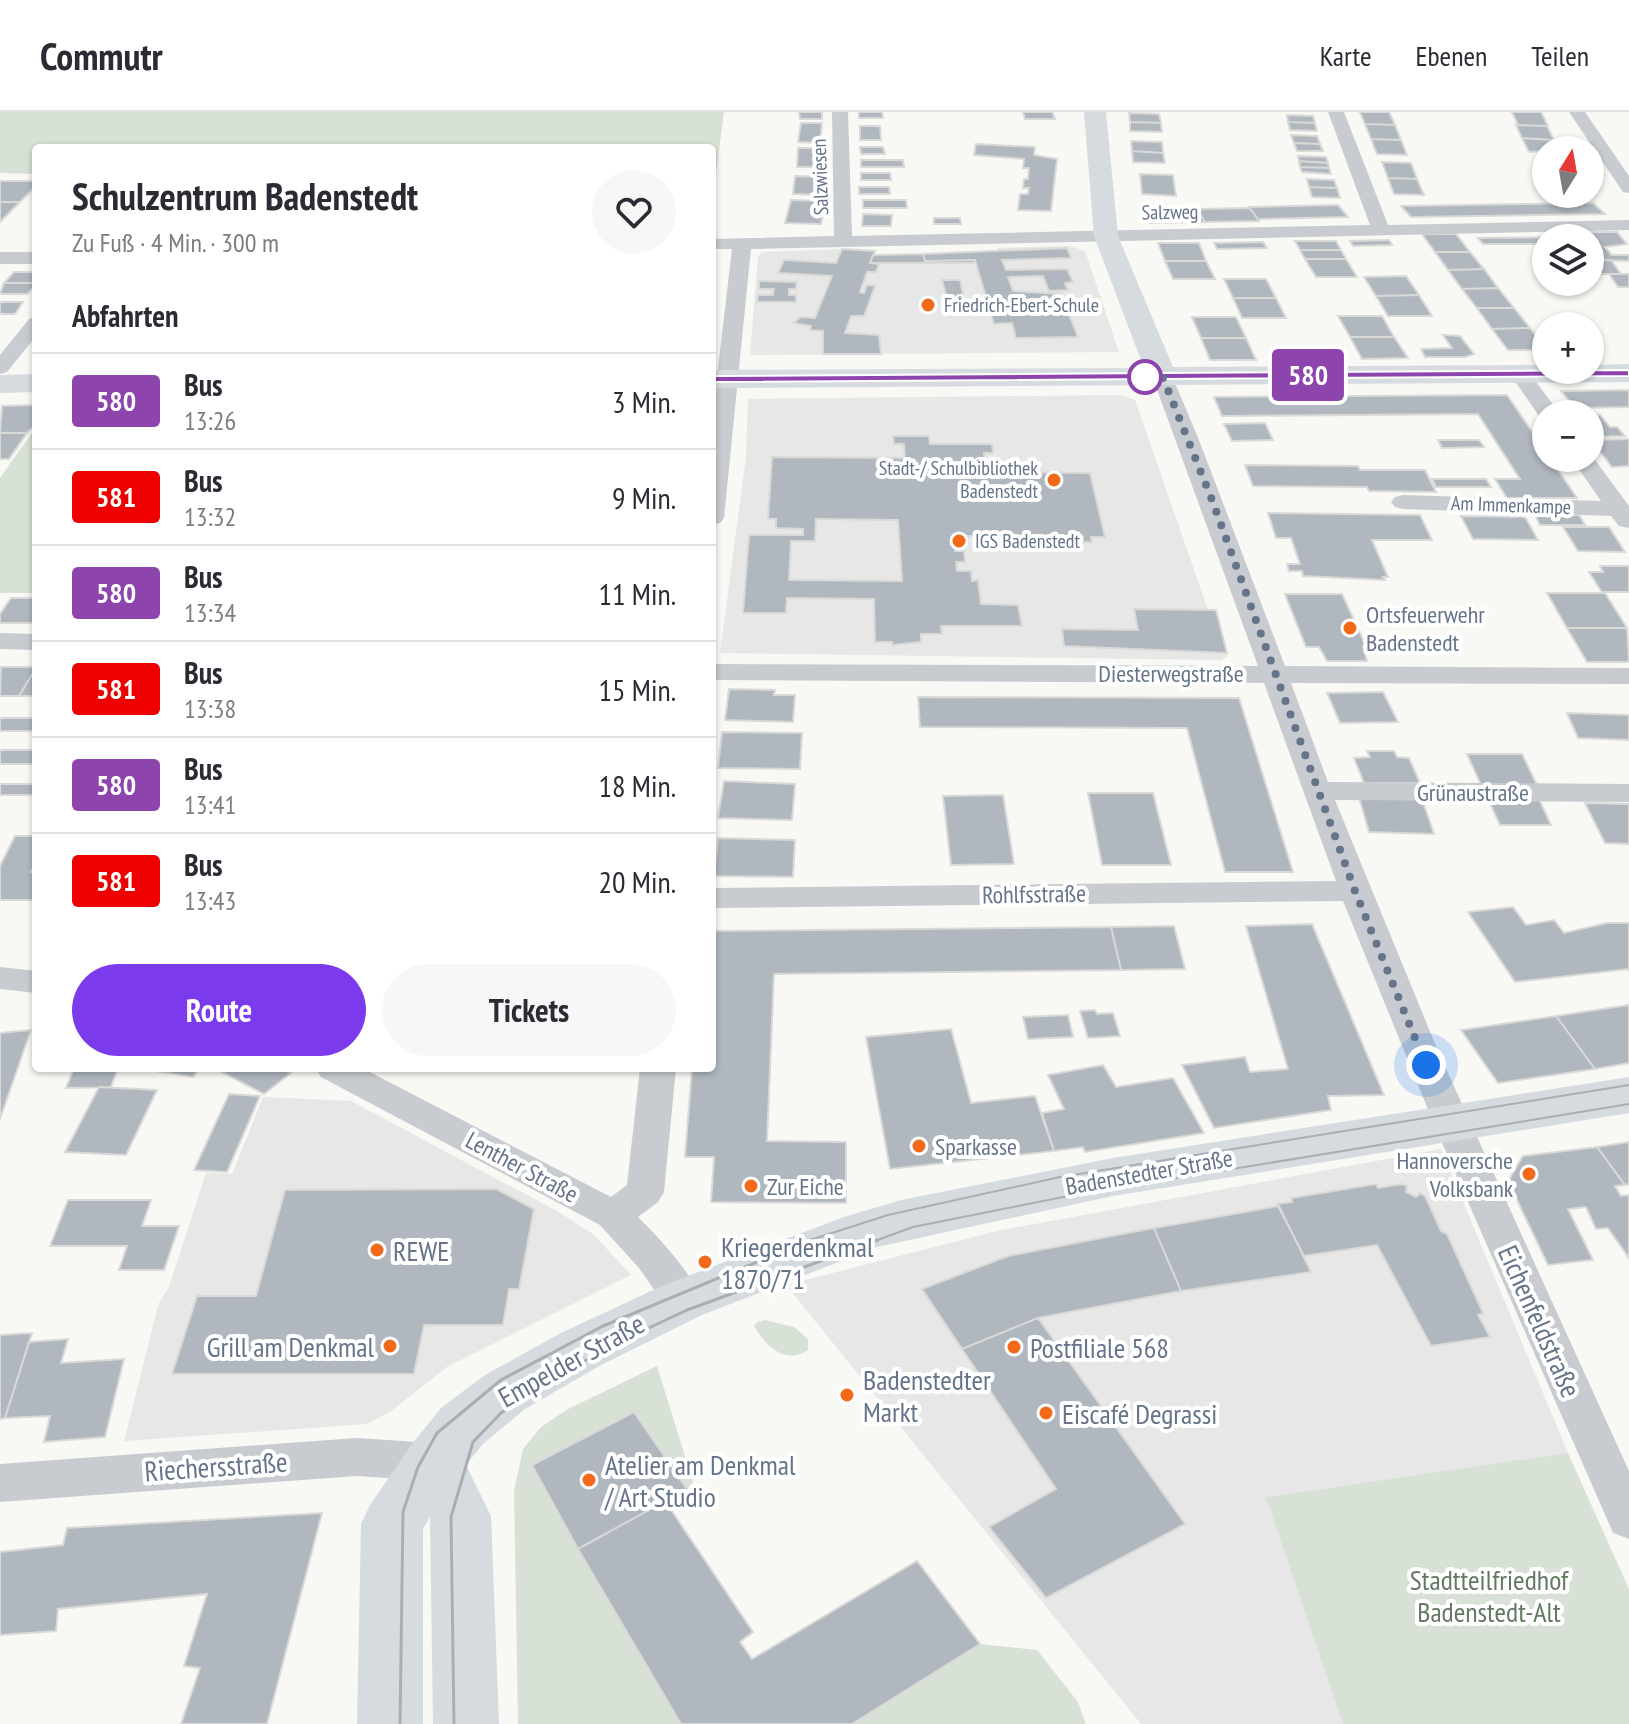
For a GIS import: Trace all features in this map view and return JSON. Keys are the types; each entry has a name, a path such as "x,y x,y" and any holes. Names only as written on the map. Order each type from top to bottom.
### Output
{"street":[{"name":"Salzwiesen","path":"840,112 843,242"},
{"path":"1095,112 1106,236 1162,376"},
{"path":"1336,112 1381,230"},
{"path":"1577,112 1629,188"},
{"name":"Salzweg","path":"716,244 1629,225"},
{"path":"716,439 719,379 742,244"},
{"path":"0,258 32,258"},
{"path":"0,368 32,328"},
{"path":"719,379 1629,373"},
{"path":"1520,374 1539,400"},
{"name":"Eichenfeldstraße","path":"1162,376 1212,500 1355,891 1450,1123 1629,1519"},
{"path":"0,384 32,383"},
{"path":"1592,472 1624,516"},
{"name":"Am Immenkampe","path":"1403,502 1624,516"},
{"path":"0,641 32,642"},
{"name":"Diesterwegstraße","path":"716,672 1629,676"},
{"name":"Grünaustraße","path":"1318,791 1629,793"},
{"name":"Rohlfsstraße","path":"716,898 1355,891"},
{"path":"0,978 32,982"},
{"name":"Lenther Straße","path":"341,1072 613,1215 653,1257 683,1300"},
{"path":"613,1215 645,1192 658,1072"},
{"name":"Badenstedter Straße","path":"683,1300 863,1231 943,1210 1113,1177 1629,1095"},
{"name":"Empelder Straße","path":"390,1724 392,1524 433,1462 462,1426 505,1392 581,1349 683,1300"},
{"name":"Riechersstraße","path":"0,1483 357,1457 433,1462"},
{"path":"433,1462 461,1516 466,1724"}],"shaded area":[{"name":"Friedrich-Ebert-Schule","path":"1070,246 1085,251 1119,352 750,355 758,257 762,252 842,249 875,251 874,255 999,252 997,248"},
{"name":"IGS Badenstedt","path":"1121,395 1135,400 1208,610 1216,610 1227,656 1221,660 720,653 746,457 748,399"},
{"path":"263,1097 351,1101 557,1211 593,1234 631,1275 447,1367 391,1411 367,1424 124,1441 158,1305 169,1287 206,1173 232,1174"},
{"path":"1441,1149 1568,1453 1267,1497 1343,1724 1141,1724 786,1285 997,1231"}],"green space":[{"path":"0,112 724,112 716,173 716,144 32,144 32,174 0,173"},
{"path":"32,433 32,593 0,593 0,478"},
{"path":"765,1320 794,1327 808,1339 808,1350 791,1356 776,1351 754,1326"},
{"path":"657,1366 693,1482 687,1489 634,1412 681,1724 518,1724 514,1491 523,1449 541,1427 568,1409"},
{"name":"Stadtteilfriedhof Badenstedt-Alt","path":"1568,1453 1629,1589 1629,1724 1343,1724 1266,1497"},
{"path":"980,1644 1037,1650 1078,1702 1086,1724 852,1724"}],"building":[{"path":"799,112 822,112 822,119 800,119"},
{"path":"859,112 882,112 883,118 859,118"},
{"path":"1023,112 1052,112 1055,119 1025,119"},
{"path":"1360,112 1389,112 1395,125 1365,124"},
{"path":"1512,112 1541,112 1548,126 1518,125"},
{"path":"1129,113 1159,114 1161,123 1130,122"},
{"path":"1287,115 1313,116 1315,123 1288,122"},
{"path":"1130,122 1161,123 1162,132 1130,131"},
{"path":"1288,122 1315,123 1317,131 1290,130"},
{"path":"801,123 822,123 820,143 798,142"},
{"path":"1365,124 1395,125 1401,140 1371,139"},
{"path":"1516,125 1547,126 1552,136 1532,136 1532,139 1522,138"},
{"path":"860,126 880,126 881,140 860,140"},
{"path":"1291,135 1317,136 1320,144 1294,143"},
{"path":"1522,138 1532,139 1532,152 1529,152"},
{"path":"1371,139 1401,140 1407,155 1377,154"},
{"path":"1131,141 1162,142 1163,153 1132,151"},
{"path":"1294,143 1320,144 1323,151 1297,151"},
{"path":"976,144 1035,147 1034,155 1057,159 1051,211 1018,210 1020,194 1028,194 1029,188 1023,188 1029,168 1023,168 1024,159 974,155"},
{"path":"860,147 883,147 885,154 861,154"},
{"path":"798,148 821,148 821,167 797,167"},
{"path":"1132,151 1163,153 1165,163 1133,162"},
{"path":"1298,156 1326,157 1328,163 1299,161"},
{"path":"861,160 903,160 904,167 861,167"},
{"path":"1299,161 1328,163 1329,168 1300,167"},
{"path":"1382,162 1411,163 1417,179 1388,178"},
{"path":"1300,167 1329,168 1331,174 1302,172"},
{"path":"861,173 890,173 891,180 861,180"},
{"path":"1140,174 1173,175 1176,196 1142,194"},
{"path":"795,176 824,177 822,195 793,194"},
{"path":"1388,178 1417,179 1424,195 1394,194"},
{"path":"1307,179 1334,180 1337,188 1309,187"},
{"path":"0,181 32,181 32,190 20,202 0,202"},
{"path":"859,187 889,187 890,194 859,194"},
{"path":"1309,187 1337,188 1340,198 1312,197"},
{"path":"791,200 825,201 821,224 785,223"},
{"path":"863,200 906,200 907,208 863,208"},
{"path":"0,202 20,202 0,222"},
{"path":"1532,204 1532,208 1598,208 1605,214 1411,217 1401,206"},
{"path":"1338,205 1348,217 1258,219 1249,207"},
{"path":"1250,208 1259,221 1205,222 1197,209"},
{"path":"1143,210 1197,210 1205,222 1150,223"},
{"path":"863,214 892,215 891,226 862,226"},
{"path":"934,218 960,218 961,224 934,224"},
{"path":"1604,232 1617,232 1627,244 1605,247 1612,255 1629,255 1629,261 1604,260"},
{"path":"1422,234 1456,234 1470,252 1435,252"},
{"path":"1532,237 1532,244 1483,244 1478,238"},
{"path":"1389,240 1392,245 1353,246 1350,241"},
{"path":"1295,241 1336,241 1341,250 1300,250"},
{"path":"1263,242 1267,248 1217,249 1214,243"},
{"path":"1158,243 1199,243 1206,261 1165,261"},
{"path":"1067,248 1071,258 1002,260 1006,270 1067,269 1073,282 1065,283 1068,290 1049,291 1043,276 1008,277 1013,291 1061,294 1078,337 1016,338 1012,323 994,324 975,260 925,261 923,254"},
{"path":"842,249 875,251 870,263 879,264 876,272 867,272 860,292 864,293 867,285 875,286 864,316 851,316 845,333 879,335 881,354 823,354 823,331 793,323 801,317 815,318 832,276 778,273 784,260 836,263"},
{"path":"1300,250 1341,250 1346,259 1305,259"},
{"path":"1435,252 1470,252 1484,269 1448,270"},
{"path":"923,254 925,261 975,260 975,263 870,263 873,255"},
{"path":"1305,259 1346,259 1357,277 1316,277"},
{"path":"1604,260 1611,260 1621,274 1604,274"},
{"path":"1165,261 1206,261 1215,279 1173,279"},
{"path":"1484,269 1498,288 1462,289 1448,270"},
{"path":"14,272 32,272 32,283 4,283"},
{"path":"1609,274 1629,274 1629,287 1618,287"},
{"path":"1406,276 1419,295 1376,296 1364,277"},
{"path":"1224,279 1266,279 1276,298 1233,298"},
{"path":"942,280 960,280 965,304 949,305"},
{"path":"759,281 797,282 796,289 789,289 789,295 796,295 796,302 757,302 758,295 773,295 774,289 759,289"},
{"path":"4,283 32,283 32,289 27,294 0,294"},
{"path":"1498,288 1514,308 1477,308 1462,289"},
{"path":"1419,295 1432,316 1388,316 1376,296"},
{"path":"1233,298 1276,298 1286,318 1242,318"},
{"path":"0,302 23,302 15,314 0,314"},
{"path":"1477,308 1514,308 1530,328 1492,329"},
{"path":"1338,316 1382,316 1394,337 1350,337"},
{"path":"1192,317 1236,317 1246,338 1201,338"},
{"path":"1530,328 1532,350 1508,350 1492,329"},
{"path":"1443,335 1460,336 1474,354 1465,357 1425,357 1421,349 1452,348"},
{"path":"1350,337 1394,337 1408,358 1362,359"},
{"path":"1201,338 1246,338 1256,360 1210,360"},
{"path":"1629,390 1629,407 1604,407 1604,400 1568,400 1561,391"},
{"path":"1507,395 1532,432 1532,472 1559,472 1577,498 1507,498 1495,479 1520,479 1478,414 1222,416 1214,397"},
{"path":"32,405 32,428 27,433 0,433 2,406"},
{"path":"1604,420 1610,427 1617,427 1625,436 1604,437"},
{"path":"1265,423 1273,440 1232,441 1224,424"},
{"path":"0,433 27,433 9,459 0,459"},
{"path":"893,436 929,436 930,444 992,444 993,453 984,453 987,472 1090,473 1105,537 1091,537 1092,542 1070,542 1069,537 967,536 968,543 954,543 955,551 964,551 965,562 956,562 957,571 971,571 972,581 978,580 981,604 1018,605 1022,626 941,626 942,634 921,634 921,642 892,645 892,642 875,642 874,599 787,598 786,613 743,613 749,535 803,535 803,529 776,528 776,519 768,519 772,457 905,458 904,444 894,444","holes":["816,519 898,520 902,581 789,580 791,541 815,541"]},
{"path":"1629,439 1629,466 1612,467 1604,457 1604,440"},
{"path":"1438,440 1479,440 1484,447 1442,448"},
{"path":"1245,465 1425,470 1436,492 1369,491 1367,487 1253,486"},
{"path":"1432,479 1486,479 1491,487 1436,487"},
{"path":"1268,513 1420,515 1432,540 1372,540 1388,577 1383,577 1385,580 1303,576 1302,571 1289,571 1287,564 1300,564 1291,538 1276,538"},
{"path":"1535,515 1579,515 1585,525 1540,525"},
{"path":"1461,516 1525,517 1538,540 1473,539"},
{"path":"1563,527 1609,527 1625,552 1578,551"},
{"path":"1600,566 1629,566 1629,592 1602,592 1589,572 1603,572"},
{"path":"1547,593 1605,593 1627,628 1567,628"},
{"path":"1285,594 1342,594 1366,646 1363,646 1367,661 1327,661 1319,647 1306,647"},
{"path":"11,598 32,598 32,623 0,623 0,614"},
{"path":"1134,609 1216,610 1227,653 1064,646 1062,629 1138,630"},
{"path":"1567,628 1627,628 1629,662 1587,662"},
{"path":"1,667 32,667 32,675 19,696 0,696"},
{"path":"32,675 32,696 19,696"},
{"path":"729,689 775,690 774,695 795,695 793,722 725,720"},
{"path":"1383,692 1398,722 1340,723 1327,693"},
{"path":"918,697 1239,698 1293,872 1225,872 1187,728 920,727"},
{"path":"1567,713 1629,715 1629,740 1578,738"},
{"path":"0,718 32,718 32,731 0,731"},
{"path":"722,732 802,733 800,769 718,768"},
{"path":"0,750 32,750 32,764 0,764"},
{"path":"1367,751 1394,751 1397,757 1409,758 1420,783 1364,783 1354,758 1370,757"},
{"path":"1467,754 1522,754 1537,785 1481,785"},
{"path":"724,781 795,784 792,820 718,818"},
{"path":"0,784 32,784 32,795 0,795"},
{"path":"1088,793 1153,793 1171,865 1102,865"},
{"path":"1358,794 1421,796 1434,834 1369,832"},
{"path":"1003,795 1014,864 951,865 943,796"},
{"path":"1488,799 1539,799 1551,825 1500,825"},
{"path":"1585,803 1629,804 1629,844 1605,843"},
{"path":"15,836 32,836 32,900 0,900 0,866"},
{"path":"718,838 795,840 793,877 716,876"},
{"path":"1513,907 1526,925 1554,920 1564,933 1607,923 1629,923 1629,971 1515,982 1468,912"},
{"path":"1312,924 1384,1095 1328,1096 1331,1110 1214,1128 1182,1065 1245,1057 1250,1072 1288,1069 1246,926"},
{"path":"1174,926 1185,969 1121,970 1111,927"},
{"path":"1111,927 1121,970 774,974 767,1141 846,1142 846,1203 711,1202 714,1157 685,1157 692,1072 716,1072 716,931"},
{"path":"1629,1005 1629,1063 1595,1069 1556,1016"},
{"path":"1095,1010 1097,1014 1113,1013 1120,1036 1088,1038 1080,1011"},
{"path":"1068,1015 1073,1037 1028,1039 1023,1017"},
{"path":"1556,1016 1595,1069 1498,1083 1461,1030"},
{"path":"951,1029 971,1103 1035,1096 1054,1151 890,1169 866,1037"},
{"path":"31,1030 0,1119 0,1033"},
{"path":"1103,1065 1116,1087 1173,1078 1204,1133 1085,1152 1083,1147 1054,1151 1042,1113 1064,1109 1048,1075"},
{"path":"72,1072 117,1072 111,1087 66,1088"},
{"path":"162,1072 197,1072 193,1077"},
{"path":"222,1072 291,1073 264,1094"},
{"path":"99,1087 157,1090 126,1155 65,1152"},
{"path":"229,1094 260,1096 227,1172 194,1170"},
{"path":"1629,1142 1629,1184 1625,1185 1597,1147"},
{"path":"1597,1147 1625,1185 1615,1186 1621,1196 1629,1195 1629,1258 1608,1228 1596,1229 1586,1207 1568,1209 1593,1260 1548,1265 1508,1181 1523,1156"},
{"path":"1376,1184 1378,1188 1402,1184 1407,1186 1406,1192 1416,1197 1420,1193 1425,1196 1441,1231 1447,1234 1483,1313 1478,1315 1490,1337 1431,1346 1377,1245 1304,1256 1277,1204 1292,1202 1291,1198"},
{"path":"496,1189 534,1209 519,1289 509,1289 503,1325 424,1325 414,1374 172,1374 197,1296 256,1296 285,1190"},
{"path":"68,1200 151,1200 142,1226 179,1226 164,1270 119,1270 127,1246 50,1246"},
{"path":"1279,1206 1311,1272 1181,1291 1154,1228"},
{"path":"1154,1228 1181,1291 1038,1318 962,1349 922,1289 1008,1256"},
{"path":"1038,1318 1185,1524 1046,1598 989,1527 1056,1489 962,1349"},
{"path":"32,1333 5,1418 0,1419 0,1335"},
{"path":"68,1339 61,1363 124,1359 105,1437 44,1442 50,1416 5,1418 29,1342"},
{"path":"634,1412 687,1489 578,1549 532,1465"},
{"path":"665,1501 753,1632 740,1642 752,1659 917,1561 980,1644 852,1724 681,1724 578,1549"},
{"path":"322,1513 267,1724 181,1724 200,1668 184,1666 207,1594 58,1609 56,1631 0,1635 0,1552 63,1545 67,1528"}],"tram line":[{"path":"809,1240 888,1215 1060,1177 1629,1085"},
{"path":"872,1242 913,1227 1068,1196 1629,1104"},
{"path":"400,1724 403,1512 418,1467 437,1433 501,1380 603,1326 809,1240"},
{"path":"804,1242 809,1240"},
{"path":"454,1724 451,1517 473,1442 501,1413 604,1349 687,1310 878,1240"}],"bus line":[{"name":"580","path":"716,379 1629,373"}],"place":[{"name":"Friedrich-Ebert-Schule","path":"928,305"},
{"name":"Stadt-/ Schulbibliothek Badenstedt","path":"1054,480"},
{"name":"IGS Badenstedt","path":"959,541"},
{"name":"Ortsfeuerwehr Badenstedt","path":"1350,628"},
{"name":"Sparkasse","path":"919,1146"},
{"name":"Hannoversche Volksbank","path":"1529,1174"},
{"name":"Zur Eiche","path":"751,1186"},
{"name":"REWE","path":"377,1250"},
{"name":"Kriegerdenkmal 1870/71","path":"705,1262"},
{"name":"Grill am Denkmal","path":"390,1346"},
{"name":"Postfiliale 568","path":"1014,1347"},
{"name":"Badenstedter Markt","path":"847,1395"},
{"name":"Eiscafé Degrassi","path":"1046,1413"},
{"name":"Atelier am Denkmal / Art Studio","path":"589,1480"}],"route":[{"path":"1145,377 1133,377 1162,376 1168,390 1212,500 1355,891 1426,1065"}]}
